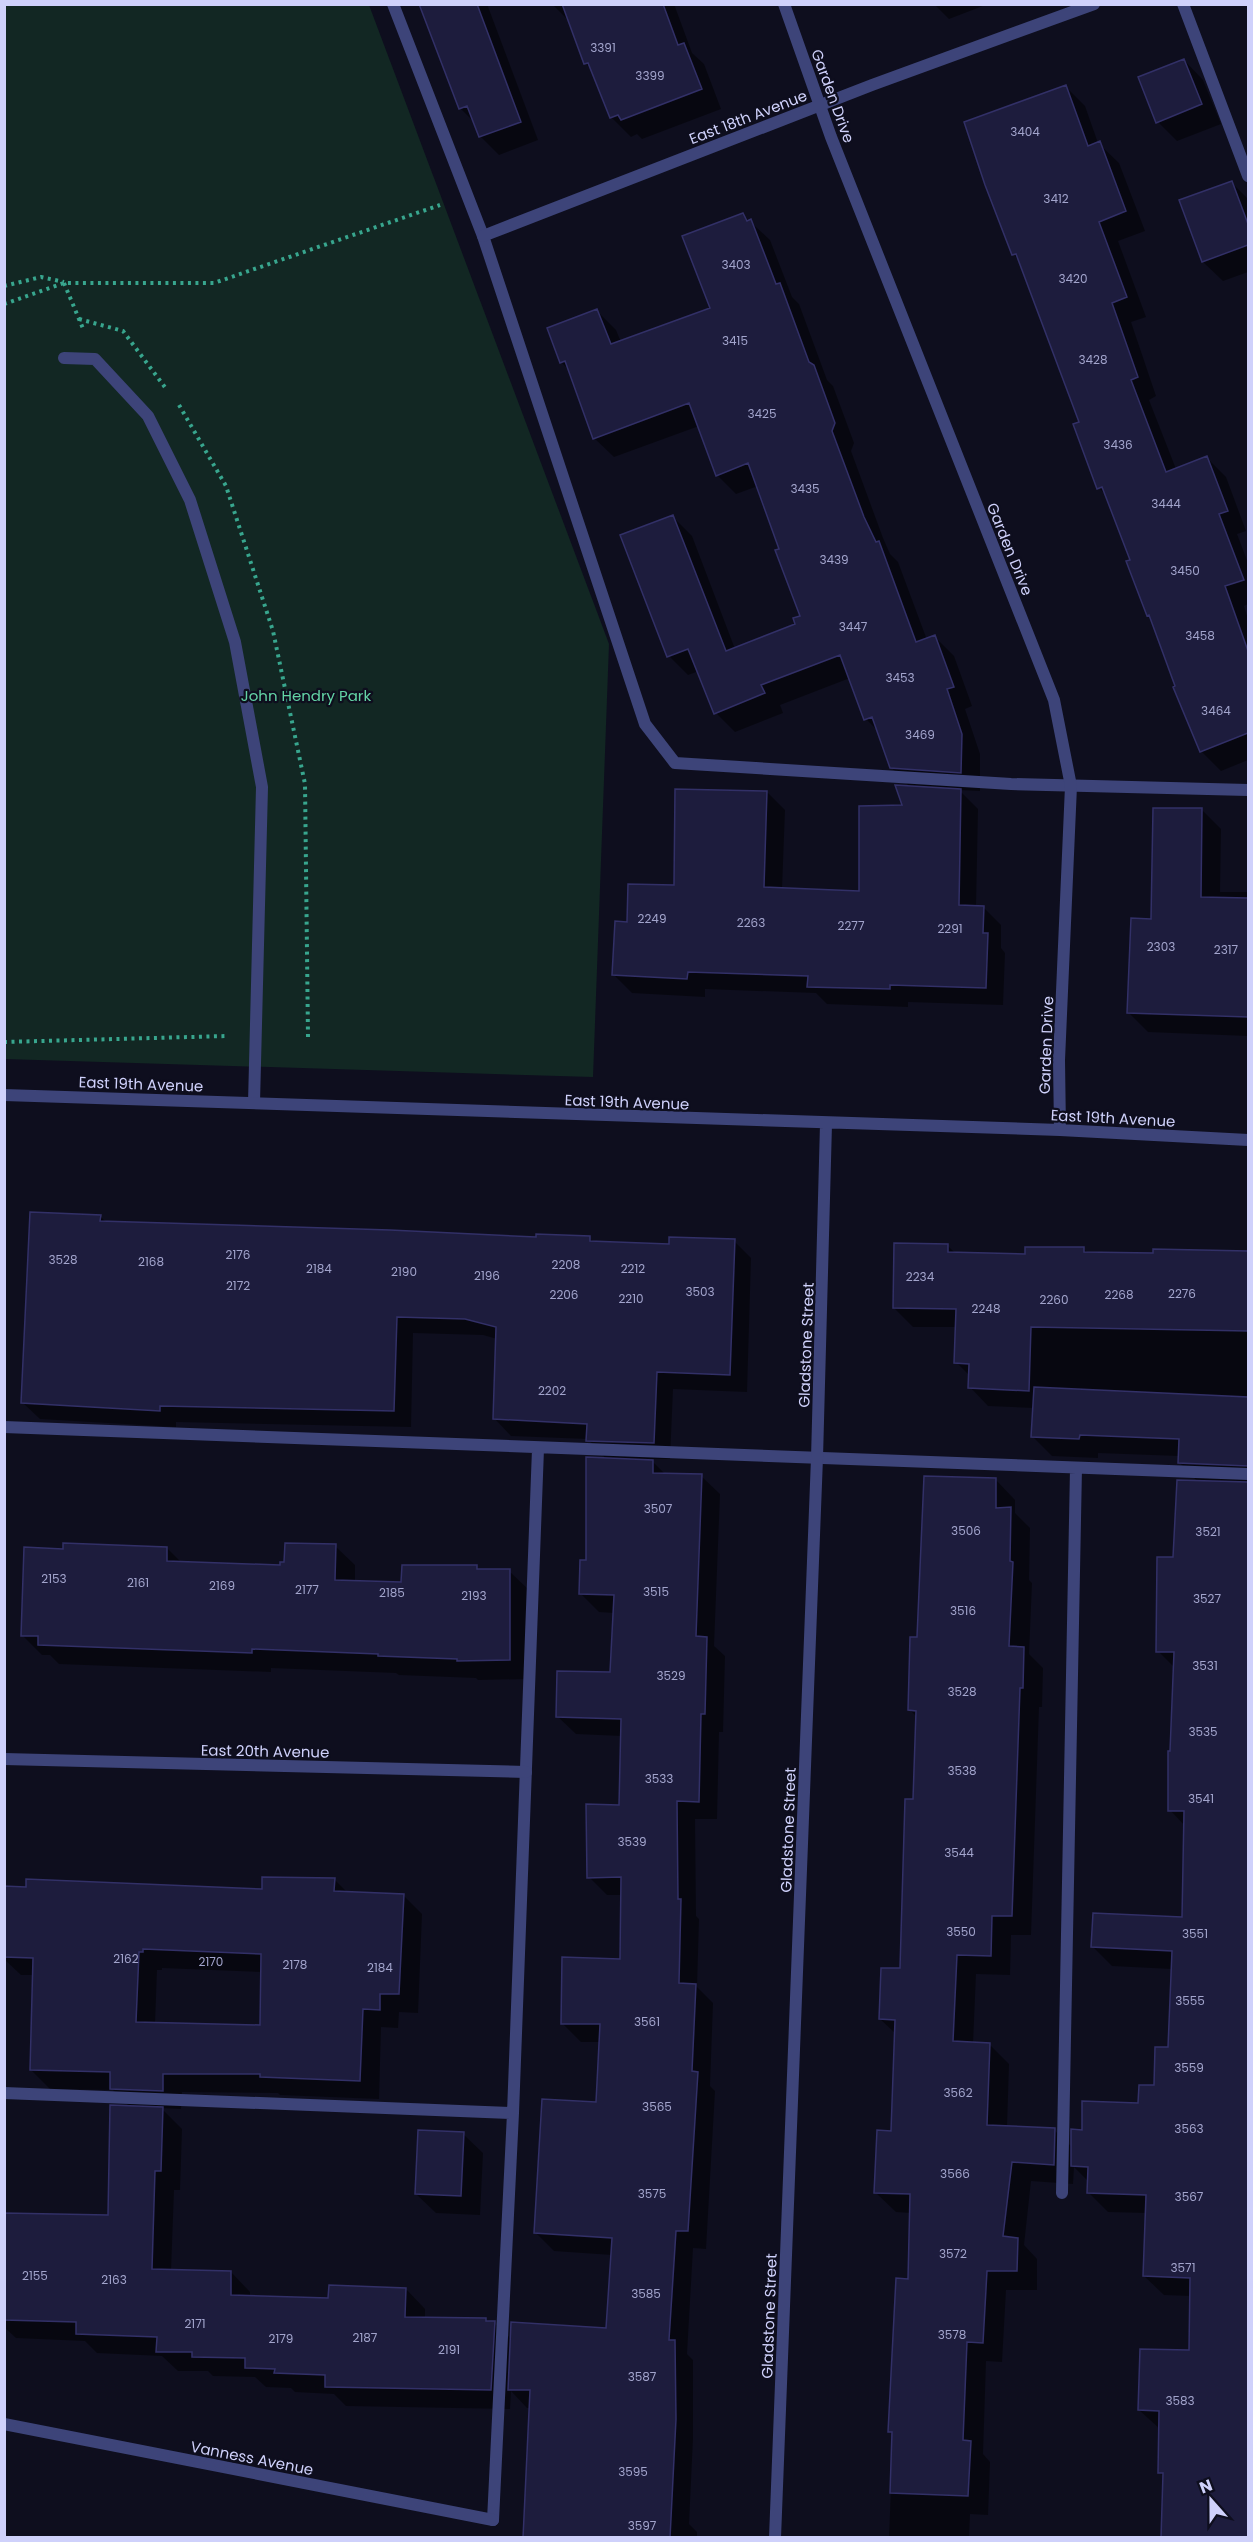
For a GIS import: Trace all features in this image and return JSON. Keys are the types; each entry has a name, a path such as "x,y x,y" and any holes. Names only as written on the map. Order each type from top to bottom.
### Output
{"street":[{"path":"393,4 483,236 645,724 675,763 1071,786 1248,790"},
{"name":"Garden Drive","path":"784,4 820,105 1054,700 1071,786 1059,1060 1060,1130"},
{"name":"East 18th Avenue","path":"483,236 820,105 1094,4"},
{"path":"1183,4 1248,176"},
{"path":"64,358 95,359 148,416 190,500 235,642 262,787 254,1103"},
{"name":"East 19th Avenue","path":"4,1095 1060,1130 1248,1140"},
{"name":"Gladstone Street","path":"775,2538 817,1458 826,1124"},
{"path":"4,1427 538,1449 1248,1474"},
{"path":"4,2093 513,2113 538,1449"},
{"path":"1062,2193 1076,1468"},
{"name":"East 20th Avenue","path":"4,1759 526,1772"},
{"name":"Vanness Avenue","path":"4,2424 493,2520 513,2113"}],"path":[{"path":"4,286 40,277 64,283 214,283 437,206 465,194"},
{"path":"4,304 64,283"},
{"path":"64,283 79,319"},
{"path":"4,1042 255,1035"}],"green space":[{"name":"John Hendry Park","path":"5,5 369,5 609,644 593,1077 5,1059"}],"building":[{"path":"419,4 477,4 521,122 479,137 467,106 459,109"},
{"path":"562,4 663,4 678,45 684,43 702,89 621,120 618,115 610,118 588,63 584,64"},
{"path":"1184,59 1202,104 1156,123 1138,77"},
{"path":"1066,85 1088,146 1100,141 1126,211 1099,222 1127,297 1112,303 1138,377 1131,380 1166,472 1207,456 1228,511 1219,514 1244,580 1225,586 1248,651 1248,733 1200,752 1173,687 1175,686 1149,615 1147,616 1126,561 1130,560 1102,487 1097,489 1073,424 1079,422 1016,254 1012,255 985,185 964,122"},
{"path":"1232,181 1248,224 1248,245 1202,262 1179,200"},
{"path":"743,213 747,221 751,219 776,284 780,283 809,362 814,365 835,423 832,431 864,517 876,542 879,541 916,642 935,635 954,687 947,689 962,734 961,773 890,768 872,717 864,720 840,655 761,685 765,693 714,714 688,649 667,657 620,535 673,515 726,651 795,624 793,618 800,616 775,550 779,549 748,463 716,476 689,403 593,439 565,361 560,363 547,328 597,309 611,344 710,308 682,236"},
{"path":"895,785 961,789 959,905 984,906 983,933 988,933 986,988 890,985 890,989 807,987 808,976 688,972 687,979 612,975 615,921 627,922 628,884 674,885 675,789 767,791 764,887 859,891 859,806 902,805"},
{"path":"1153,808 1202,808 1201,897 1248,898 1248,1017 1127,1013 1131,918 1151,919"},
{"path":"30,1212 101,1215 100,1221 536,1237 536,1234 590,1236 590,1241 669,1244 669,1237 735,1239 730,1375 657,1372 654,1443 586,1441 587,1424 493,1419 496,1327 465,1319 397,1317 394,1411 160,1406 160,1411 21,1403"},
{"path":"894,1243 948,1244 948,1252 1025,1254 1025,1247 1084,1247 1084,1252 1153,1253 1153,1249 1248,1251 1248,1331 1031,1327 1029,1391 968,1388 969,1364 954,1363 956,1309 893,1308"},
{"path":"1034,1387 1248,1397 1248,1466 1178,1463 1179,1439 1080,1435 1079,1439 1031,1437"},
{"path":"586,1457 653,1460 653,1473 702,1474 696,1636 707,1637 705,1714 701,1714 699,1802 677,1801 678,1899 681,1899 679,1983 696,1984 692,2071 698,2072 688,2231 676,2231 669,2340 675,2340 676,2419 670,2538 523,2538 530,2390 508,2390 511,2322 606,2328 612,2238 534,2233 542,2099 596,2102 600,2024 561,2024 562,1957 620,1959 621,1877 587,1878 586,1804 619,1805 621,1719 556,1717 557,1671 610,1672 614,1595 579,1594 580,1560 586,1560"},
{"path":"924,1476 996,1478 996,1508 1011,1507 1010,1561 1013,1562 1009,1646 1024,1647 1023,1688 1020,1688 1012,1916 992,1916 991,1956 957,1955 953,2041 990,2043 987,2125 1055,2128 1054,2165 1012,2162 1003,2236 1018,2238 1017,2271 987,2271 983,2343 967,2342 963,2440 971,2441 968,2496 890,2493 892,2432 888,2432 896,2278 908,2279 910,2194 874,2193 877,2130 891,2131 895,2020 879,2019 881,1968 900,1968 905,1799 913,1799 916,1711 908,1710 910,1637 917,1637"},
{"path":"1177,1480 1248,1482 1248,2538 1161,2538 1163,2473 1158,2473 1159,2411 1138,2410 1140,2349 1189,2350 1190,2278 1143,2276 1146,2195 1087,2193 1088,2167 1071,2166 1071,2129 1082,2130 1082,2101 1138,2103 1139,2085 1154,2085 1155,2047 1168,2047 1172,1951 1091,1947 1093,1913 1182,1917 1184,1811 1168,1811 1168,1751 1170,1751 1174,1652 1156,1652 1157,1557 1173,1557"},
{"path":"63,1543 167,1547 167,1561 280,1565 280,1562 284,1562 285,1543 336,1544 335,1580 401,1582 402,1565 477,1565 477,1569 510,1569 510,1660 457,1661 457,1659 378,1656 378,1654 252,1649 252,1653 38,1645 38,1636 21,1636 24,1547 63,1549"},
{"path":"262,1877 335,1878 334,1891 404,1894 399,1994 380,1994 380,2010 363,2009 360,2081 260,2077 260,2074 163,2074 163,2091 110,2089 110,2072 30,2070 33,1958 4,1957 4,1886 26,1887 26,1879 262,1889","holes":["143,1949 261,1954 260,2025 136,2022 139,1952 143,1952"]},
{"path":"110,2105 163,2107 161,2171 155,2171 152,2269 231,2271 231,2295 328,2298 329,2285 406,2288 405,2317 486,2318 486,2321 495,2321 491,2390 325,2387 325,2375 274,2373 275,2369 245,2368 245,2358 192,2357 192,2352 156,2352 157,2337 76,2334 76,2322 4,2320 4,2213 108,2215"},
{"path":"418,2130 464,2132 461,2196 415,2194"}]}
